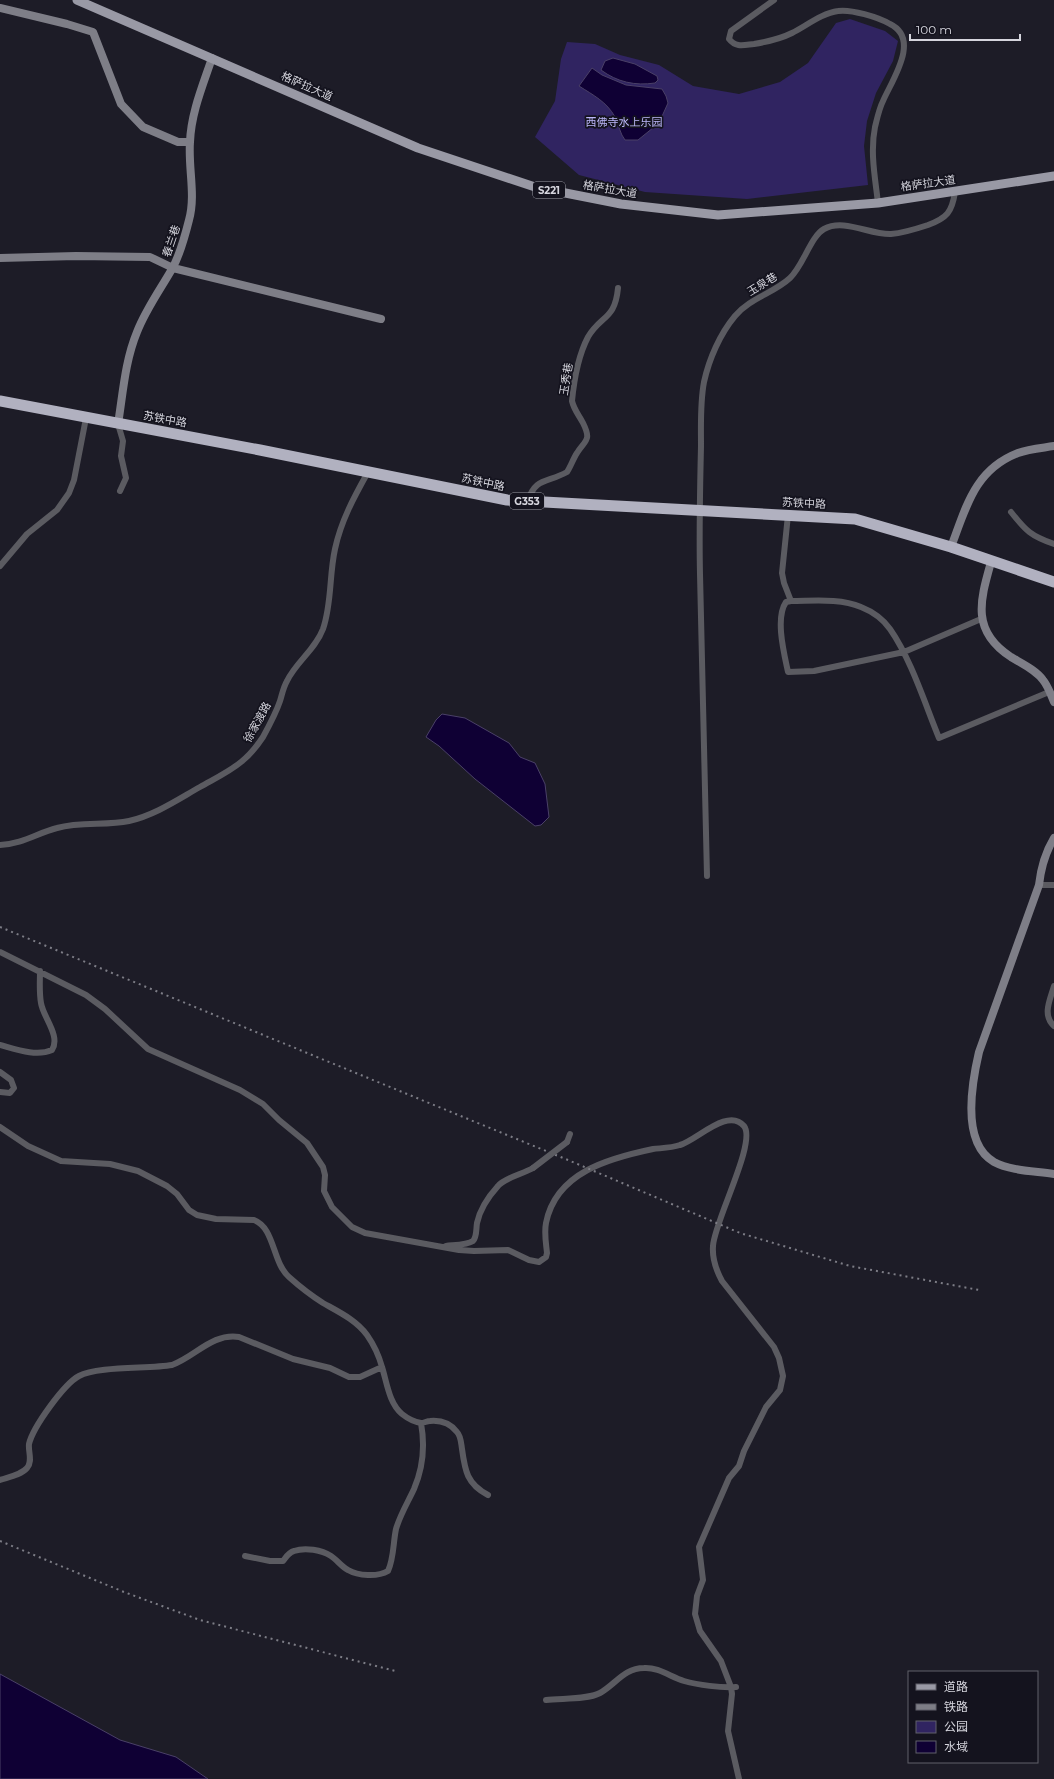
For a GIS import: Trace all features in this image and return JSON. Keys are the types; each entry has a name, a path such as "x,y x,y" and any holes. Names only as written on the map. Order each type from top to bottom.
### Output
{"highway":[{"name":"苏铁中路","path":"0,401 260,450 507,500 855,519 951,547 991,562 1054,582"}],"main road":[{"name":"格萨拉大道","path":"77,0 418,148 535,187 622,204 718,215 878,202 955,192 1054,176"}],"street":[{"path":"774,0 731,31 729,39 733,44 740,46 764,42 789,35 826,14 838,11 854,12 890,23 898,29 904,38 902,60 882,103 875,127 872,152 878,202"},
{"path":"0,8 67,24 93,32 121,104 143,127 178,142 190,142"},
{"name":"春兰巷","path":"118,424 128,360 136,334 147,309 173,268 190,219 192,194 190,142 192,120 212,58"},
{"name":"玉泉巷","path":"707,876 699,510 702,397 705,380 718,344 736,316 746,305 792,277 817,235 823,229 842,225 890,234 911,231 940,221 948,213 953,203 955,192"},
{"path":"0,258 150,256 173,268 381,319"},
{"name":"玉秀巷","path":"528,501 533,488 538,483 567,472 577,453 585,444 587,434 572,401 580,357 589,336 611,313 615,306 618,288"},
{"path":"0,566 28,534 57,510 69,493 74,480 86,418"},
{"path":"118,424 123,442 121,456 126,478 120,490"},
{"path":"951,547 969,499 979,481 997,464 1018,453 1054,446"},
{"name":"徐家渡路","path":"0,845 19,842 57,828 77,824 116,823 147,816 163,809 225,772 241,762 253,750 263,737 276,712 287,681 314,645 322,631 329,602 334,550 340,529 348,509 368,472"},
{"path":"1011,512 1035,537 1054,544"},
{"path":"788,515 782,573 791,601"},
{"path":"991,562 983,590 981,606 981,619 985,632 993,643 1033,671 1043,680 1054,702"},
{"path":"981,619 904,652 814,671 788,672 783,649 781,615 786,602 844,602 860,606 875,614 889,628 904,652 939,738 1049,692"},
{"path":"1054,838 1046,851 1038,885 979,1052 974,1072 972,1118 977,1143 983,1153 993,1162 1005,1166 1054,1174"},
{"path":"1038,885 1054,885"},
{"path":"0,952 40,971 86,996 105,1009 148,1049 240,1090 264,1104 279,1120 307,1143 323,1167 325,1175 324,1191 328,1201 340,1216 352,1227 365,1233 438,1247 474,1251 508,1250 529,1260 539,1262 546,1257 546,1224 554,1202 564,1187 578,1175 615,1158 681,1145 723,1121 732,1120 740,1122 746,1128 748,1136 747,1144 721,1214 713,1245 713,1257 716,1270 722,1281 774,1347 779,1358 783,1376 780,1390 766,1407 744,1451 739,1466 729,1478 699,1547 702,1580 696,1605 697,1622 700,1631 721,1662 733,1687 728,1731 739,1779"},
{"path":"0,1046 41,1053 52,1050 54,1046 54,1036 41,1005 39,994 40,971"},
{"path":"1054,986 1047,1011 1048,1021 1054,1026"},
{"path":"0,1072 12,1080 14,1088 10,1093 0,1092"},
{"path":"0,1128 28,1146 61,1162 110,1164 144,1174 167,1186 177,1194 190,1210 197,1215 216,1219 254,1220 259,1222 269,1236 281,1269 295,1282 322,1302 341,1312 366,1334 374,1346 382,1367 388,1390 401,1413 408,1418 421,1423 437,1421 446,1422 459,1434 467,1476 472,1484 488,1496"},
{"path":"438,1247 466,1244 473,1240 475,1237 478,1217 482,1208 499,1184 508,1178 521,1175 533,1168 567,1142 570,1134"},
{"path":"0,1480 11,1477 27,1468 30,1464 29,1445 49,1407 72,1381 85,1373 172,1365 181,1362 216,1340 232,1336 240,1337 292,1360 330,1368 349,1376 360,1377 382,1367"},
{"path":"245,1556 270,1561 283,1561 294,1551 304,1549 319,1551 330,1555 348,1570 355,1573 374,1574 388,1571 396,1528 414,1488 423,1457 423,1434 421,1423"},
{"path":"546,1700 583,1697 599,1693 627,1671 642,1668 651,1668 685,1681 733,1687"}],"green space":[{"name":"西佛寺水上乐园","path":"850,19 885,31 898,41 893,61 876,93 867,121 864,146 868,185 747,199 645,192 579,175 535,137 555,101 561,59 567,42 595,44 620,55 659,65 693,86 739,94 780,82 808,63 836,23"}],"water":[{"path":"613,58 635,64 657,76 658,80 655,83 640,84 613,78 601,70 605,61"},
{"path":"592,68 602,75 626,85 662,89 668,103 659,123 638,140 625,140 615,117 608,107 599,99 579,86"},
{"path":"442,714 465,718 509,743 520,757 535,763 545,784 549,817 541,825 535,826 475,779 439,746 426,737 436,720"},
{"path":"0,1674 120,1740 176,1757 208,1779 0,1779"}],"railway":[{"path":"0,927 568,1160 740,1233 850,1266 979,1290"},
{"path":"0,1541 124,1592 200,1620 395,1671"}]}
